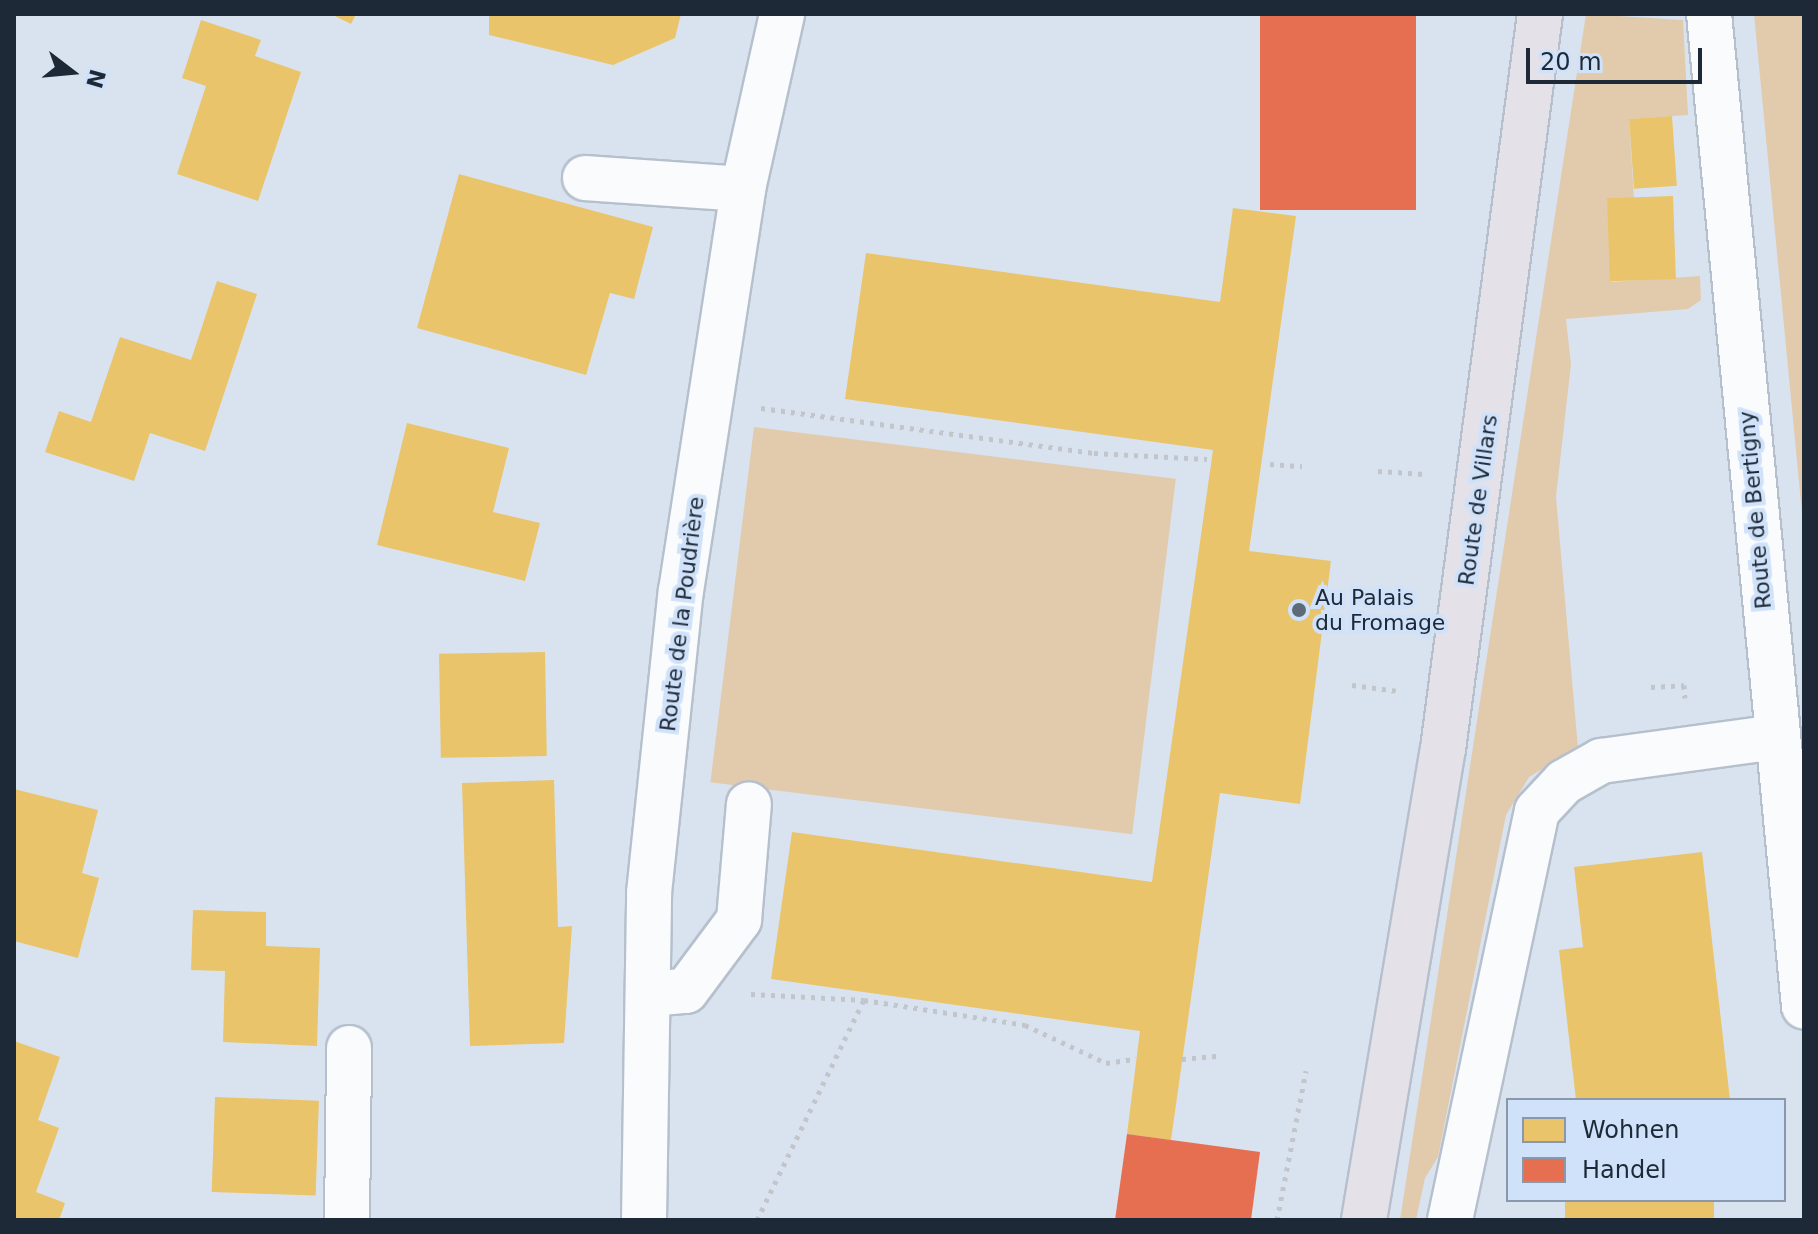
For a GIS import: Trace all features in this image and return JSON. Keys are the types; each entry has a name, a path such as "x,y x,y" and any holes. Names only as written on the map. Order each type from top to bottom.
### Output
{"main road":[{"name":"Route de Villars","path":"1364,1220 1445,734 1540,14"}],"street":[{"name":"Route de la Poudrière","path":"644,1220 668,992 650,877 681,591 713,401 743,189 782,14"},
{"name":"Route de Bertigny","path":"1709,14 1804,1006"},
{"path":"585,178 743,189"},
{"path":"1450,1220 1537,811 1579,770 1610,759 1776,737"},
{"path":"668,992 739,920 749,804"},
{"path":"347,1220 349,1048"}],"path":[{"path":"713,401 1079,451 1207,459"},
{"path":"1270,464 1302,466"},
{"path":"1378,471 1437,474"},
{"path":"1352,685 1407,692"},
{"path":"1651,687 1684,685 1685,702 1695,701"},
{"path":"668,992 864,1000 1025,1025 1106,1063 1136,1059"},
{"path":"757,1220 864,1000"},
{"path":"1182,1059 1218,1056"},
{"path":"1277,1220 1306,1071"}],"shaded area":[{"path":"1586,14 1683,20 1688,115 1629,119 1634,199 1611,282 1700,276 1701,300 1688,309 1566,319 1571,364 1556,497 1578,748 1529,777 1506,815 1438,1157 1425,1178 1416,1220 1400,1220"},
{"path":"1754,14 1804,14 1804,534"},
{"path":"754,427 1176,479 1132,834 710,782"}],"building: Wohnen":[{"path":"331,14 356,14 351,24"},
{"path":"489,14 681,14 675,38 613,65 489,35"},
{"path":"201,20 261,40 255,56 301,72 258,201 177,174 206,86 182,78"},
{"path":"1672,116 1677,186 1634,189 1629,119"},
{"path":"459,174 653,227 634,299 610,293 586,375 417,328"},
{"path":"1673,196 1676,279 1610,281 1607,198"},
{"path":"1233,208 1296,216 1249,551 1331,561 1300,804 1220,793 1171,1140 1127,1134 1140,1031 771,979 792,832 1152,882 1213,450 845,399 866,253 1220,302"},
{"path":"217,281 257,294 205,451 150,433 134,481 45,452 59,411 91,422 120,337 191,360"},
{"path":"407,423 509,448 493,512 540,523 525,581 377,545"},
{"path":"545,652 547,756 441,758 439,654"},
{"path":"554,780 558,927 572,926 564,1043 470,1046 462,783"},
{"path":"14,789 98,810 82,873 99,878 78,958 14,941"},
{"path":"1702,852 1730,1098 1576,1098 1559,950 1583,947 1574,867"},
{"path":"193,910 266,912 266,946 320,948 317,1046 223,1042 225,971 191,970"},
{"path":"14,1041 60,1057 38,1120 59,1128 36,1192 65,1203 59,1220 14,1220"},
{"path":"215,1097 319,1101 316,1196 212,1192"},
{"path":"1565,1202 1714,1202 1714,1220 1565,1220"}],"building: Handel":[{"path":"1260,14 1416,14 1416,210 1260,210"},
{"path":"1127,1134 1260,1152 1251,1220 1115,1220"}],"place":[{"name":"Au Palais du Fromage","path":"1299,610"}]}
